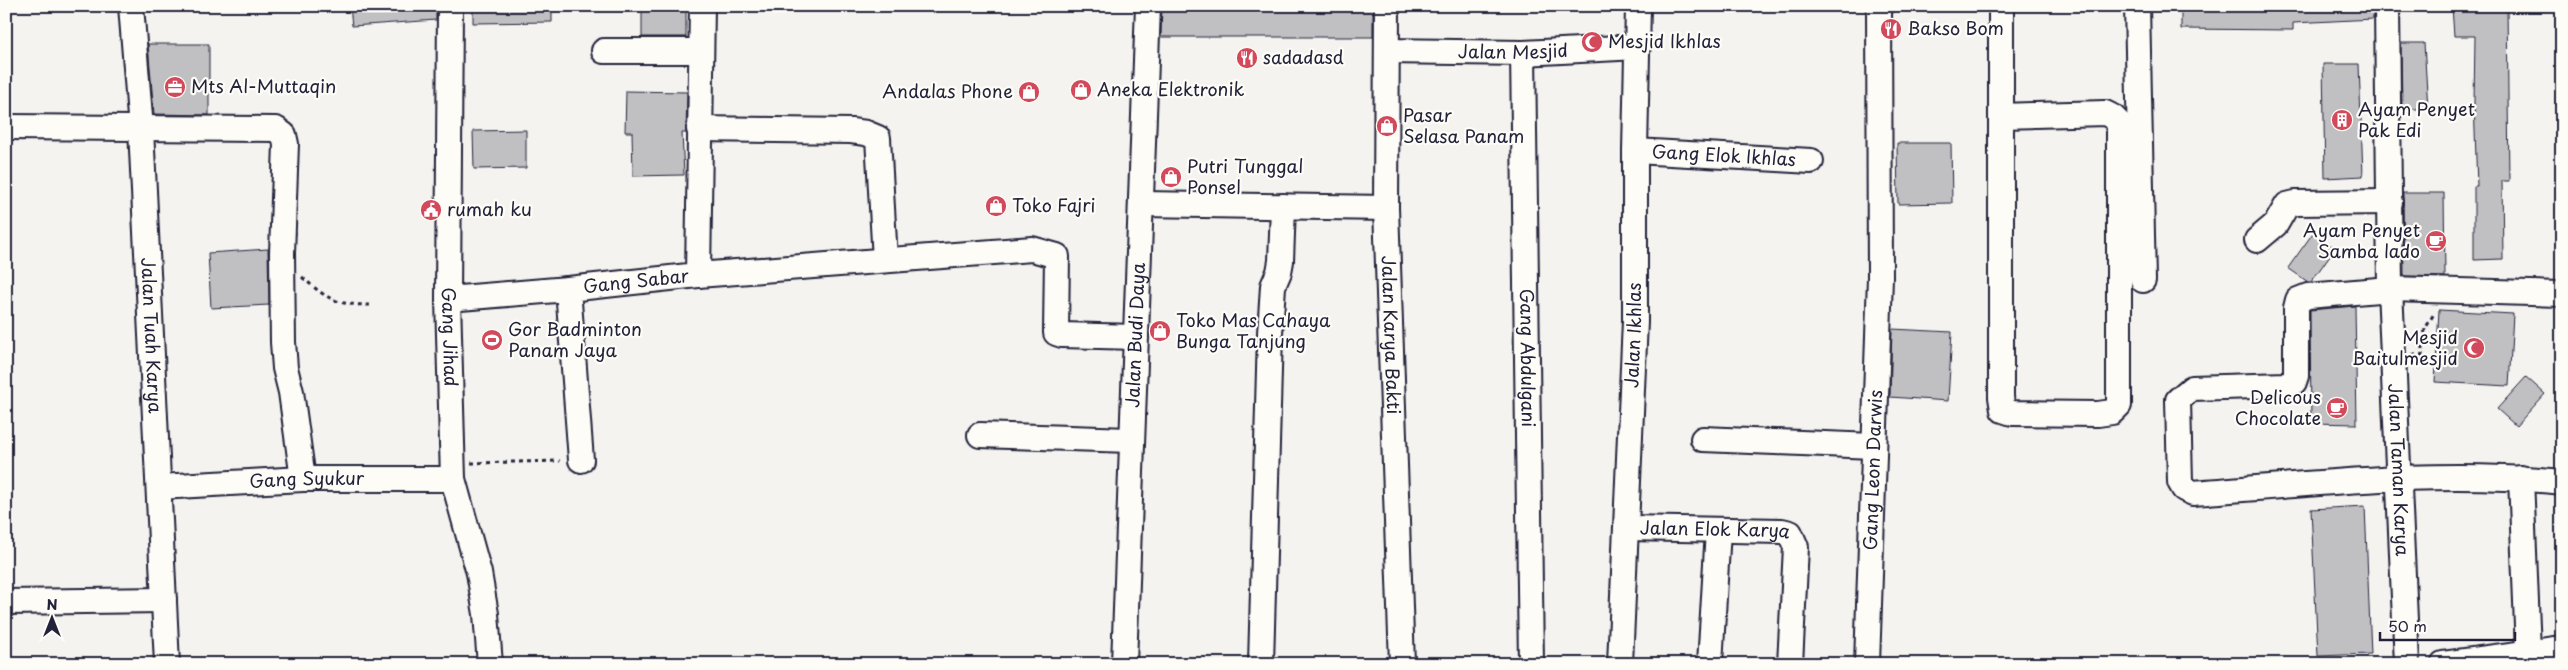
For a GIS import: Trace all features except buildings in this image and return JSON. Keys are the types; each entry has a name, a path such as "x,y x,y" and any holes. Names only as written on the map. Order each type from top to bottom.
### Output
{"street":[{"name":"Jalan Tuah Karya","path":"131,6 141,129 167,664"},
{"name":"Gang Jihad","path":"450,6 448,299 453,471 479,573 490,664"},
{"name":"Gang Sabar","path":"581,460 568,289 698,275 702,6"},
{"name":"Jalan Budi Daya","path":"1124,664 1130,440 1143,204 1148,6"},
{"name":"Jalan Karya Bakti","path":"1387,6 1386,208 1402,664"},
{"name":"Jalan Ikhlas","path":"1620,664 1635,321 1635,151 1638,6"},
{"name":"Gang Leon Darwis","path":"1867,664 1880,277 1879,6"},
{"path":"2001,6 2001,397 2003,410 2012,413 2098,414 2112,412 2118,405 2131,282 2137,6"},
{"name":"Jalan Taman Karya","path":"2387,6 2390,289 2407,664"},
{"name":"Jalan Mesjid","path":"1387,52 1523,53 1638,47"},
{"path":"604,52 701,51"},
{"name":"Gang Abdulgani","path":"1523,53 1531,664"},
{"path":"2001,116 2105,113 2119,123 2131,282"},
{"path":"6,127 276,129 284,135 286,144 282,253 285,368 303,479"},
{"path":"699,129 851,131 866,133 878,138 885,260"},
{"name":"Gang Elok Ikhlas","path":"1635,151 1811,161"},
{"path":"2257,240 2276,224 2287,205 2295,203 2390,202"},
{"path":"1143,204 1386,208"},
{"path":"1261,664 1270,333 1273,286 1279,272 1283,206"},
{"path":"698,275 1032,248 1057,256 1056,333 1062,335 1136,337"},
{"path":"448,299 568,289"},
{"path":"2554,294 2390,289 2308,296 2298,300 2296,308 2296,376 2294,382 2286,385 2192,388 2184,392 2178,400 2180,482 2184,489 2193,493 2399,478 2521,478 2562,482"},
{"path":"980,435 1130,440"},
{"path":"1702,439 1873,446"},
{"name":"Gang Syukur","path":"159,487 453,471"},
{"path":"2521,478 2528,651"},
{"name":"Jalan Elok Karya","path":"1627,528 1782,531 1792,537 1796,547 1790,664"},
{"path":"1710,664 1718,530"},
{"path":"6,602 164,600"},
{"path":"2443,664 2528,651 2562,648"}],"path":[{"path":"282,253 295,271 320,293 346,305 370,305"},
{"path":"2394,356 2422,355 2425,329 2434,312 2438,310"},
{"path":"453,471 581,460"}],"place":[{"name":"Bakso Bom","path":"1891,29"},
{"name":"Mesjid Ikhlas","path":"1592,42"},
{"name":"sadadasd","path":"1247,58"},
{"name":"Mts Al-Muttaqin","path":"175,87"},
{"name":"Aneka Elektronik","path":"1081,90"},
{"name":"Andalas Phone","path":"1029,92"},
{"name":"Ayam Penyet Pak Edi","path":"2342,120"},
{"name":"Pasar Selasa Panam","path":"1387,126"},
{"name":"Putri Tunggal Ponsel","path":"1171,177"},
{"name":"Toko Fajri","path":"996,206"},
{"name":"rumah ku","path":"431,210"},
{"name":"Ayam Penyet Samba lado","path":"2436,241"},
{"name":"Toko Mas Cahaya Bunga Tanjung","path":"1160,331"},
{"name":"Gor Badminton Panam Jaya","path":"492,340"},
{"name":"Mesjid Baitulmesjid","path":"2474,348"},
{"name":"Delicous Chocolate","path":"2337,408"}]}
